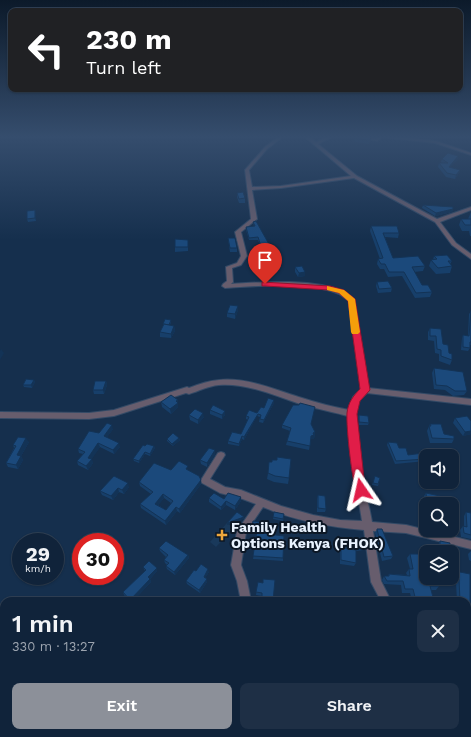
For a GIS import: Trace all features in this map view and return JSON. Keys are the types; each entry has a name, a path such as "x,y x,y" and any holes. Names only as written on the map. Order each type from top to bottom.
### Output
{"street":[{"path":"247,171 254,219 238,232 244,256 239,264 229,267 230,282 225,286 253,284 315,286 330,288 348,296 352,300 365,390"},
{"path":"349,171 355,176 437,221 454,244 471,257"},
{"path":"249,188 281,187 355,176"},
{"path":"437,221 471,208"},
{"path":"0,415 89,416 114,413 187,390 189,391 223,381 248,384 305,402 352,414"},
{"path":"365,390 471,402"},
{"path":"365,390 356,399 352,414 358,478 368,526 376,582 384,597"},
{"path":"221,455 205,480 223,490 313,519 340,524 406,529 471,545"},
{"path":"245,597 242,581 236,565 242,531 262,502"}],"shaded area":[{"name":"Family Health Options Kenya (FHOK)","path":"227,523 234,528 216,547 210,542"}],"building":[{"path":"446,171 459,171 456,175"},
{"path":"243,192 245,198 239,199 237,193"},
{"path":"423,205 453,207 453,209 436,213"},
{"path":"35,210 35,218 27,219 27,211"},
{"path":"461,219 471,219 471,225 465,225"},
{"path":"256,221 270,246 268,247 266,261 265,256 260,256 262,249 258,237 249,238 246,227 255,226 253,222"},
{"path":"371,226 397,226 399,233 383,233 393,258 418,256 425,266 412,267 422,285 428,285 432,292 416,293 404,272 389,272 385,264 381,264 378,259 383,258"},
{"path":"228,238 235,238 237,248 230,248"},
{"path":"175,239 188,240 188,247 175,247"},
{"path":"447,255 452,261 448,261 452,266 438,268 431,260 437,259 434,256"},
{"path":"267,264 269,271 259,272 258,265"},
{"path":"302,266 305,272 299,273 295,267"},
{"path":"388,281 392,288 379,289 377,282"},
{"path":"230,305 238,306 235,314 227,313"},
{"path":"471,311 470,348 463,347 463,335 469,336"},
{"path":"165,319 171,320 169,325 163,324"},
{"path":"164,324 174,326 171,334 160,332"},
{"path":"430,328 441,329 443,344 448,345 449,353 452,354 452,360 441,356 441,350 437,349 436,336 430,336"},
{"path":"434,368 463,372 467,391 455,391 447,386 436,385"},
{"path":"26,379 34,380 31,385 23,385"},
{"path":"95,381 106,381 103,390 93,390"},
{"path":"171,395 178,400 176,401 178,403 170,409 161,402"},
{"path":"268,398 274,400 264,420 260,419 261,415 258,414 244,437 242,436 239,444 228,441 232,432 241,434 249,417 246,416 249,410 257,413 261,407 264,408"},
{"path":"300,403 315,407 311,424 315,432 313,433 314,435 311,436 310,446 287,441 291,428 282,425 293,405 299,405"},
{"path":"213,405 225,411 222,415 210,410"},
{"path":"195,409 203,413 198,420 189,415"},
{"path":"359,415 368,416 369,423 359,422"},
{"path":"467,416 471,421 471,431 465,432 455,418"},
{"path":"107,423 112,425 104,436 119,443 113,450 98,443 88,458 92,459 86,466 77,461 85,452 78,449 89,431 99,433"},
{"path":"430,424 441,424 444,434 454,436 454,439 432,438 429,426 431,426"},
{"path":"173,433 179,438 172,444 167,439"},
{"path":"18,437 26,438 17,455 21,456 16,465 6,463 16,446 13,445"},
{"path":"388,442 397,443 399,448 406,448 408,455 419,454 419,459 396,461"},
{"path":"147,444 154,446 150,454 145,452 139,461 133,459 143,445 145,446"},
{"path":"209,448 215,450 207,463 200,460"},
{"path":"277,457 291,459 289,478 275,476 268,473 269,462 272,462 272,460 277,460"},
{"path":"179,461 188,466 186,469 199,476 201,480 179,509 176,507 165,521 140,504 153,492 139,482 154,463 171,470","holes":["163,494 173,501 166,510 155,504"]},
{"path":"114,476 128,483 122,490 118,488 111,496 100,491"},
{"path":"375,476 380,478 378,484 373,483"},
{"path":"214,493 224,499 228,493 241,497 235,506 226,501 221,507 209,498"},
{"path":"426,493 440,496 440,497 426,497"},
{"path":"318,495 325,496 326,509 318,508"},
{"path":"237,512 244,517 227,523"},
{"path":"274,512 284,514 283,519 273,517"},
{"path":"466,512 471,513 471,535 464,533 463,526 467,527"},
{"path":"253,521 269,523 268,534 284,536 283,558 253,556 257,531 252,530"},
{"path":"377,529 382,529 393,556 384,557"},
{"path":"355,540 362,540 364,549 357,549"},
{"path":"166,541 188,555 174,572 166,566 169,563 164,560 168,555 159,548"},
{"path":"440,541 450,543 450,545 440,545"},
{"path":"341,548 356,550 356,563 341,560"},
{"path":"410,554 419,554 419,585 439,585 430,586 433,597 415,597 413,589 405,589 403,581 387,581 384,576 389,576 389,574 410,576 409,569 413,569"},
{"path":"149,561 157,568 148,577 150,579 133,597 127,597 123,592 146,570 143,567"},
{"path":"201,564 208,569 204,577 207,579 199,590 186,581 194,570 196,571"},
{"path":"459,572 470,574 470,597 460,597"},
{"path":"263,579 275,580 273,597 262,597 262,593 256,592 258,582 263,583"}],"slow traffic":[{"path":"330,288 341,292 352,300 355,332"}],"place":[{"name":"Family Health Options Kenya (FHOK)","path":"222,535"}],"route":[{"path":"265,284 330,288 341,292 352,300 355,331 365,390 360,393 356,399 352,414 358,478 361,490"}]}
